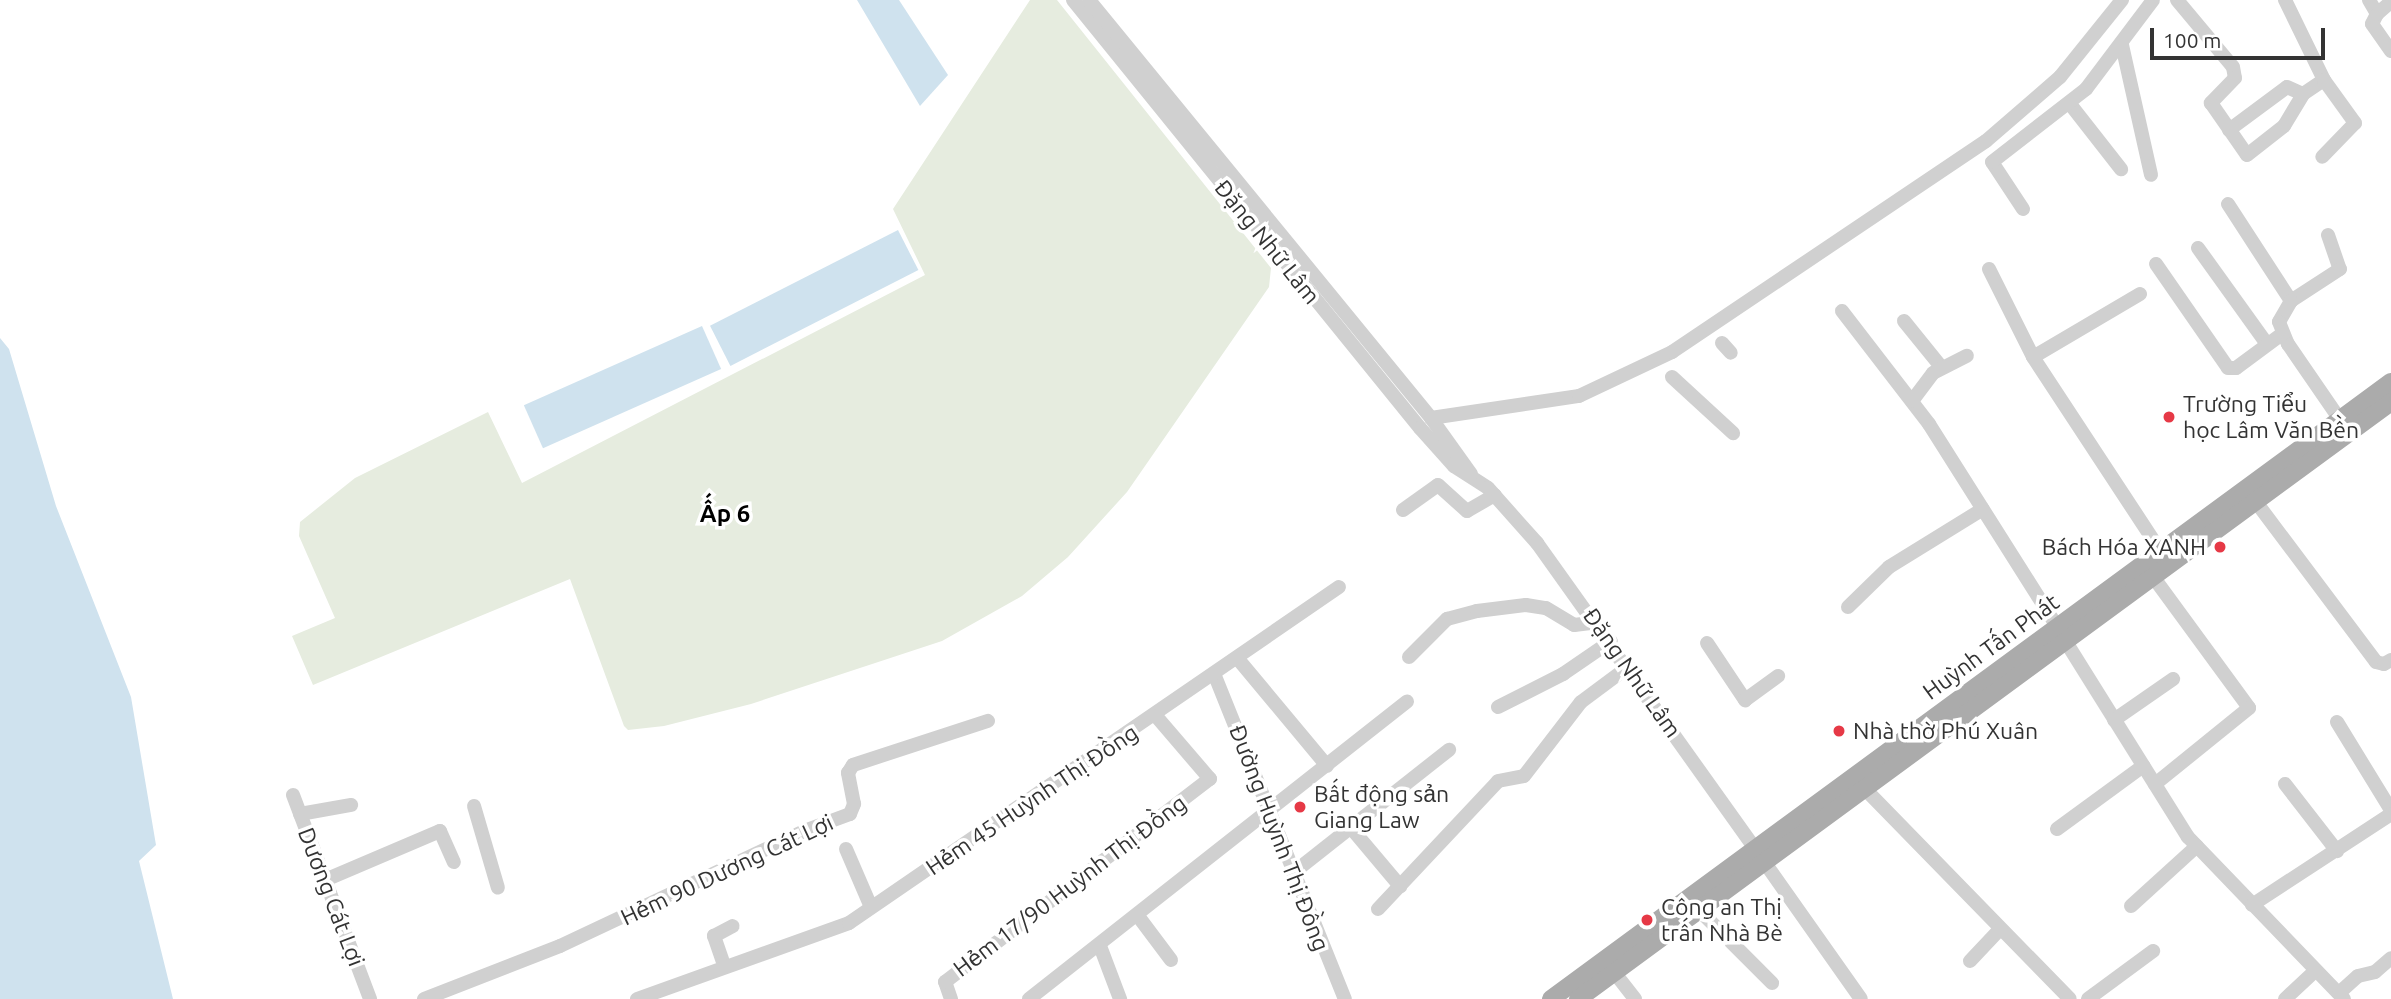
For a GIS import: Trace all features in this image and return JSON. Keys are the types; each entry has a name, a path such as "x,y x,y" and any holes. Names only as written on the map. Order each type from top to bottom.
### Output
{"main road":[{"name":"Huỳnh Tấn Phát","path":"1551,999 1760,856 2062,635 2154,578 2224,515 2391,382"},
{"name":"Huỳnh Tấn Phát","path":"1578,999 1700,911 1760,856 1865,789 2062,635 2161,552 2224,515 2256,502 2391,402"}],"street":[{"name":"Đặng Nhữ Lâm","path":"1073,0 1420,428 1454,467 1471,474"},
{"name":"Đặng Nhữ Lâm","path":"1089,0 1431,418 1471,474 1494,495 1597,622 1861,999"},
{"path":"1431,418 1579,396 1672,352 1986,141 2060,77 2122,0"},
{"path":"2023,209 1992,162 2070,104 2122,46 2152,0"},
{"path":"2177,0 2234,72 2235,78 2211,103 2247,155 2253,154 2284,126 2303,94 2324,80"},
{"path":"2285,0 2324,80 2349,116 2322,157"},
{"path":"2369,0 2377,14"},
{"path":"2391,2 2377,14 2372,24 2391,51"},
{"path":"2122,46 2151,175"},
{"path":"2229,130 2287,87 2303,94"},
{"path":"2070,104 2121,169"},
{"path":"2228,204 2291,301"},
{"path":"2328,235 2340,269 2291,301 2281,313 2282,334 2341,421"},
{"path":"2198,247 2267,344"},
{"path":"2156,264 2228,368 2236,368 2282,334"},
{"path":"1989,269 2033,357 2161,552"},
{"path":"2033,357 2140,293"},
{"path":"1842,311 1912,401 1983,509 2143,766 2197,846 2342,996 2358,976 2375,972 2391,958"},
{"path":"1904,320 1942,368"},
{"path":"1912,401 1942,368 1967,356"},
{"path":"1677,382 1733,433"},
{"path":"1404,510 1436,485 1467,511 1494,495"},
{"path":"2256,502 2376,662 2384,664 2391,660"},
{"path":"1848,607 1889,567 1983,509"},
{"path":"2154,578 2249,708 2155,784"},
{"name":"Hẻm 45 Huỳnh Thị Đồng","path":"637,999 724,965 849,923 1215,676 1339,587"},
{"path":"1409,657 1447,619 1477,611 1526,605 1546,608 1574,625 1597,622"},
{"path":"1498,707 1563,674 1611,641"},
{"path":"1707,643 1745,700 1778,676"},
{"path":"1238,659 1327,766"},
{"path":"1378,909 1498,781 1524,776 1581,702 1628,667"},
{"name":"Đường Huỳnh Thị Đồng","path":"1215,676 1345,999"},
{"path":"2114,720 2173,679"},
{"path":"1029,999 1100,946 1407,702"},
{"name":"Hẻm 17/90 Huỳnh Thị Đồng","path":"951,999 945,982 1210,779 1156,716"},
{"name":"Hẻm 90 Dương Cát Lợi","path":"424,999 560,946 804,831 850,814 854,804 848,773 853,765 988,721"},
{"path":"2252,905 2337,851 2391,812 2337,722"},
{"path":"1293,873 1450,750"},
{"path":"2057,829 2143,766"},
{"path":"2285,784 2337,851"},
{"path":"1865,789 2070,999"},
{"name":"Dương Cát Lợi","path":"293,795 370,999"},
{"path":"300,814 351,805"},
{"path":"474,806 498,888"},
{"path":"1352,829 1400,886"},
{"path":"325,880 440,831 454,862"},
{"path":"2131,906 2197,846"},
{"path":"846,849 871,906"},
{"path":"1700,911 1772,983"},
{"path":"1138,916 1171,960"},
{"path":"724,965 714,936 733,926"},
{"path":"1970,961 2000,929"},
{"path":"1100,946 1120,999"},
{"path":"2088,999 2154,951"},
{"path":"2285,999 2316,970"},
{"path":"1614,972 1635,999"}],"shaded area":[{"path":"1030,0 1057,0 1271,268 1269,287 1127,492 1068,557 1022,596 942,641 751,704 664,726 628,730 624,726 570,579 313,685 292,636 335,618 299,536 300,522 355,478 488,412 522,483 925,275 893,209"}],"water":[{"path":"857,0 899,0 948,75 920,106"},
{"path":"898,230 918,270 730,366 710,326"},
{"path":"702,326 721,369 543,448 524,405"},
{"path":"0,338 9,349 56,506 131,697 156,845 139,861 173,999 0,999"}],"place":[{"name":"Trường Tiểu học Lâm Văn Bền","path":"2169,417"},
{"name":"Bách Hóa XANH","path":"2220,547"},
{"name":"Nhà thờ Phú Xuân","path":"1839,731"},
{"name":"Bất động sản Giang Law","path":"1300,807"},
{"name":"Công an Thị trấn Nhà Bè","path":"1647,920"}],"district":[{"name":"Ấp 6","path":"725,514"}]}
